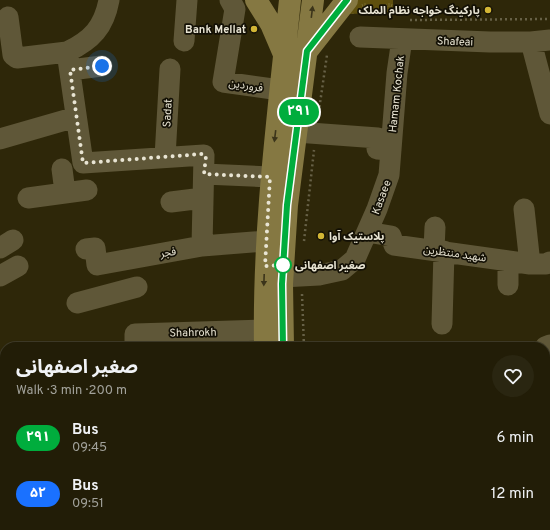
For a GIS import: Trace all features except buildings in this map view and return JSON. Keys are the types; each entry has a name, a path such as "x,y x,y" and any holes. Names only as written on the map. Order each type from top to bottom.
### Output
{"main road":[{"path":"256,0 271,24 284,54"},
{"path":"264,339 266,241 270,177 290,0"},
{"path":"284,342 292,277 287,205 306,132 307,51 313,0"},
{"path":"307,51 347,0"}],"street":[{"path":"28,198 65,192 88,194 69,61 78,47 100,29 109,0"},
{"path":"184,41 186,0"},
{"name":"فروردین","path":"230,0 235,9 223,82 280,90"},
{"path":"8,17 13,55 17,58 69,61 102,66"},
{"name":"Shafeai","path":"360,37 406,30 541,41"},
{"name":"Hamam Kochak","path":"391,150 389,72 406,30"},
{"path":"541,41 550,114"},
{"name":"Sadat","path":"165,157 170,69"},
{"path":"0,139 76,116"},
{"path":"306,132 378,138 377,149 391,150"},
{"name":"Kasaee","path":"292,277 342,270 355,259 389,175 391,150"},
{"path":"83,163 204,155 202,246"},
{"path":"62,169 65,192"},
{"path":"204,174 270,177"},
{"path":"171,202 203,198"},
{"path":"524,209 540,263"},
{"path":"435,227 439,250 442,324"},
{"name":"شهید منتظرین","path":"367,232 391,236 394,245 439,250 508,261 540,263"},
{"name":"فجر","path":"86,249 95,248 97,265 202,246 266,241"},
{"path":"77,302 134,288 124,260"},
{"path":"508,261 508,285"},
{"path":"0,276 18,266"},
{"name":"Shahrokh","path":"135,342 136,334 264,339"}],"path":[{"path":"406,30 550,19"},
{"path":"304,247 306,132 328,48"},
{"path":"292,277 303,342"}],"green space":[{"path":"357,0 393,0 393,12 349,14"}],"bus line":[{"name":"۲۹۱","path":"283,342 282,284 287,205 307,51 347,0"}],"place":[{"name":"پارکینگ خواجه نظام الملک","path":"488,10"},
{"name":"Bank Mellat","path":"254,29"},
{"name":"پلاستیک آوا","path":"321,236"},
{"name":"صغیر اصفهانی","path":"283,265"}],"route":[{"path":"102,66 70,70 83,163 202,154 206,156 204,174 270,177 265,266 283,265"}]}
